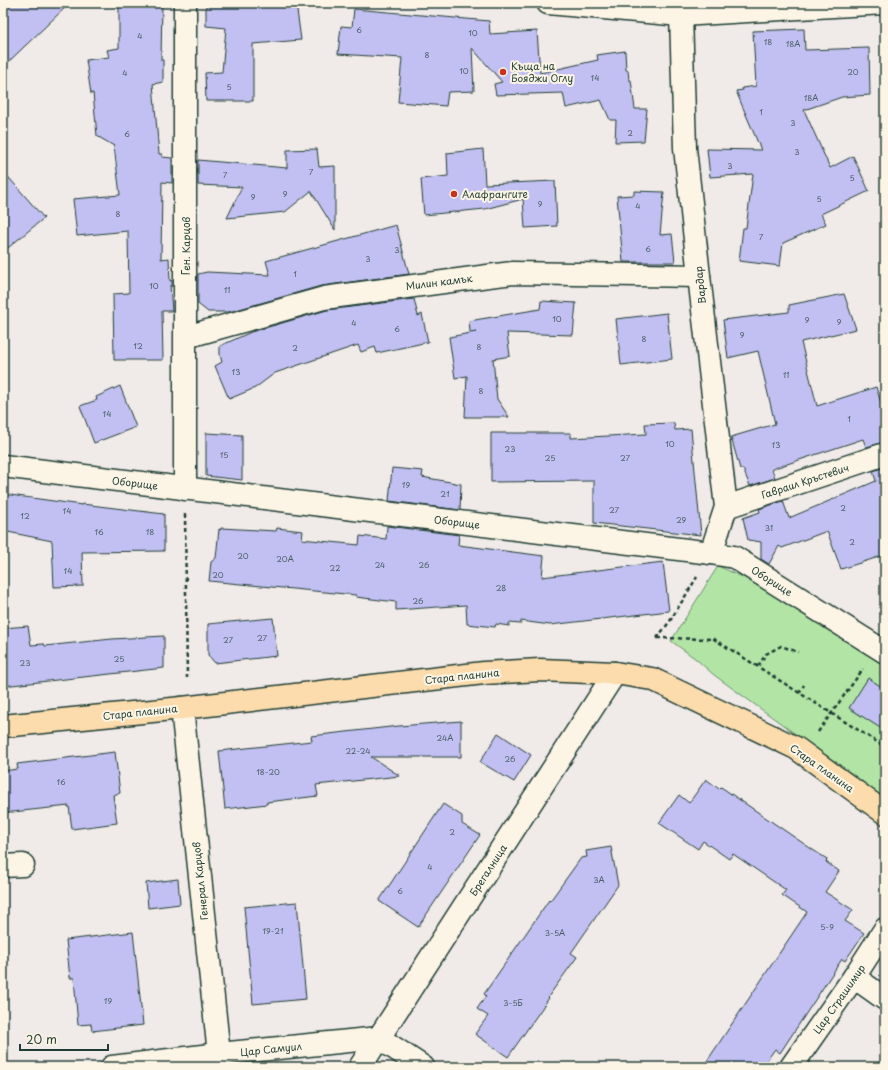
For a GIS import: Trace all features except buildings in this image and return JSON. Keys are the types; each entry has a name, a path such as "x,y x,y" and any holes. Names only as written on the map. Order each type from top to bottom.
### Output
{"main road":[{"name":"Стара планина","path":"3,726 182,708 484,673 540,670 615,673 652,678 796,748 885,813"}],"street":[{"name":"Ген. Карцов","path":"185,3 185,489"},
{"path":"548,3 681,16 885,3"},
{"name":"Вардар","path":"681,16 686,148 699,276 726,507 711,553"},
{"name":"Милин камък","path":"186,337 324,298 507,274 699,276"},
{"name":"Гавраил Кръстевич","path":"726,507 885,454"},
{"name":"Оборище","path":"3,466 734,557 876,657"},
{"name":"Брегалница","path":"360,1067 615,673"},
{"name":"Генерал Карцов","path":"182,708 219,1054"},
{"name":"Цар Страшимир","path":"791,1067 854,977 885,929"},
{"path":"854,977 885,999"},
{"path":"379,1038 423,1067"},
{"name":"Цар Самуил","path":"112,1067 219,1054 379,1038"}],"path":[{"path":"185,489 186,678"},
{"path":"711,553 670,621 657,638 714,639 885,748"},
{"path":"758,666 766,654 781,646 798,652"},
{"path":"832,714 876,657"},
{"path":"799,693 804,685"}],"green space":[{"path":"718,566 765,587 885,666 885,799 714,675 696,659 671,641"}],"place":[{"name":"Къща на Бояджи Оглу","path":"503,72"},
{"name":"Алафрангите","path":"454,194"}]}
